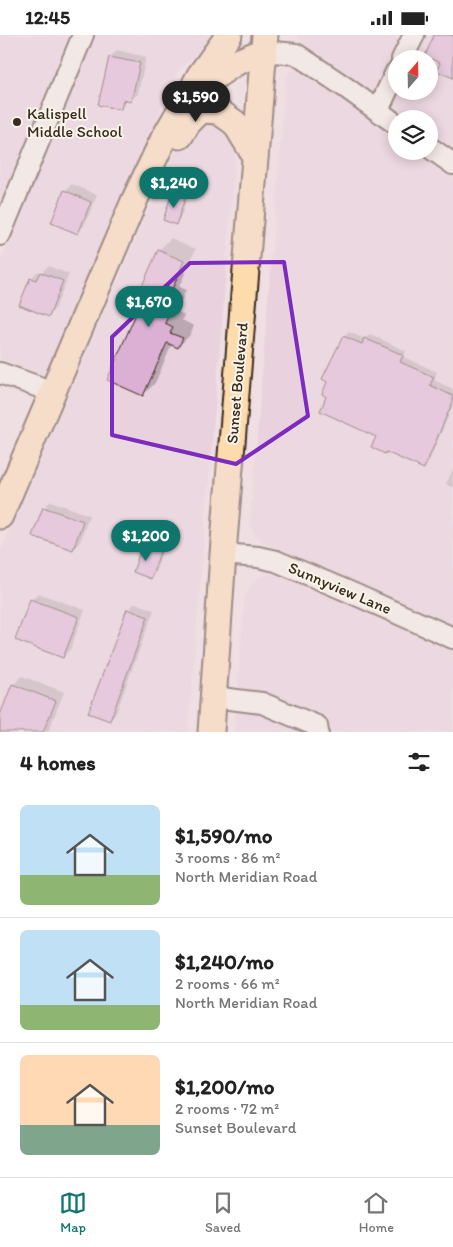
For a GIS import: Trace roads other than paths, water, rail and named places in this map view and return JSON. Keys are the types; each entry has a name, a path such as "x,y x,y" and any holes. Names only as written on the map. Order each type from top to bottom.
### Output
{"main road":[{"path":"0,516 163,140 200,75 229,35"},
{"path":"186,100 217,75 264,43"},
{"name":"Sunset Boulevard","path":"211,732 223,554 264,43"},
{"path":"136,199 156,179 188,123 201,110 218,111 235,123 255,156"}],"street":[{"path":"0,235 83,35"},
{"path":"406,50 414,35"},
{"path":"264,43 296,54 388,118"},
{"path":"378,110 388,89"},
{"path":"438,153 453,163"},
{"path":"0,373 53,392"},
{"name":"Sunnyview Lane","path":"223,554 258,557 276,561 345,589 453,638"},
{"path":"213,697 262,703 317,726 318,732"}],"place":[{"name":"Kalispell Middle School","path":"17,122"}]}
